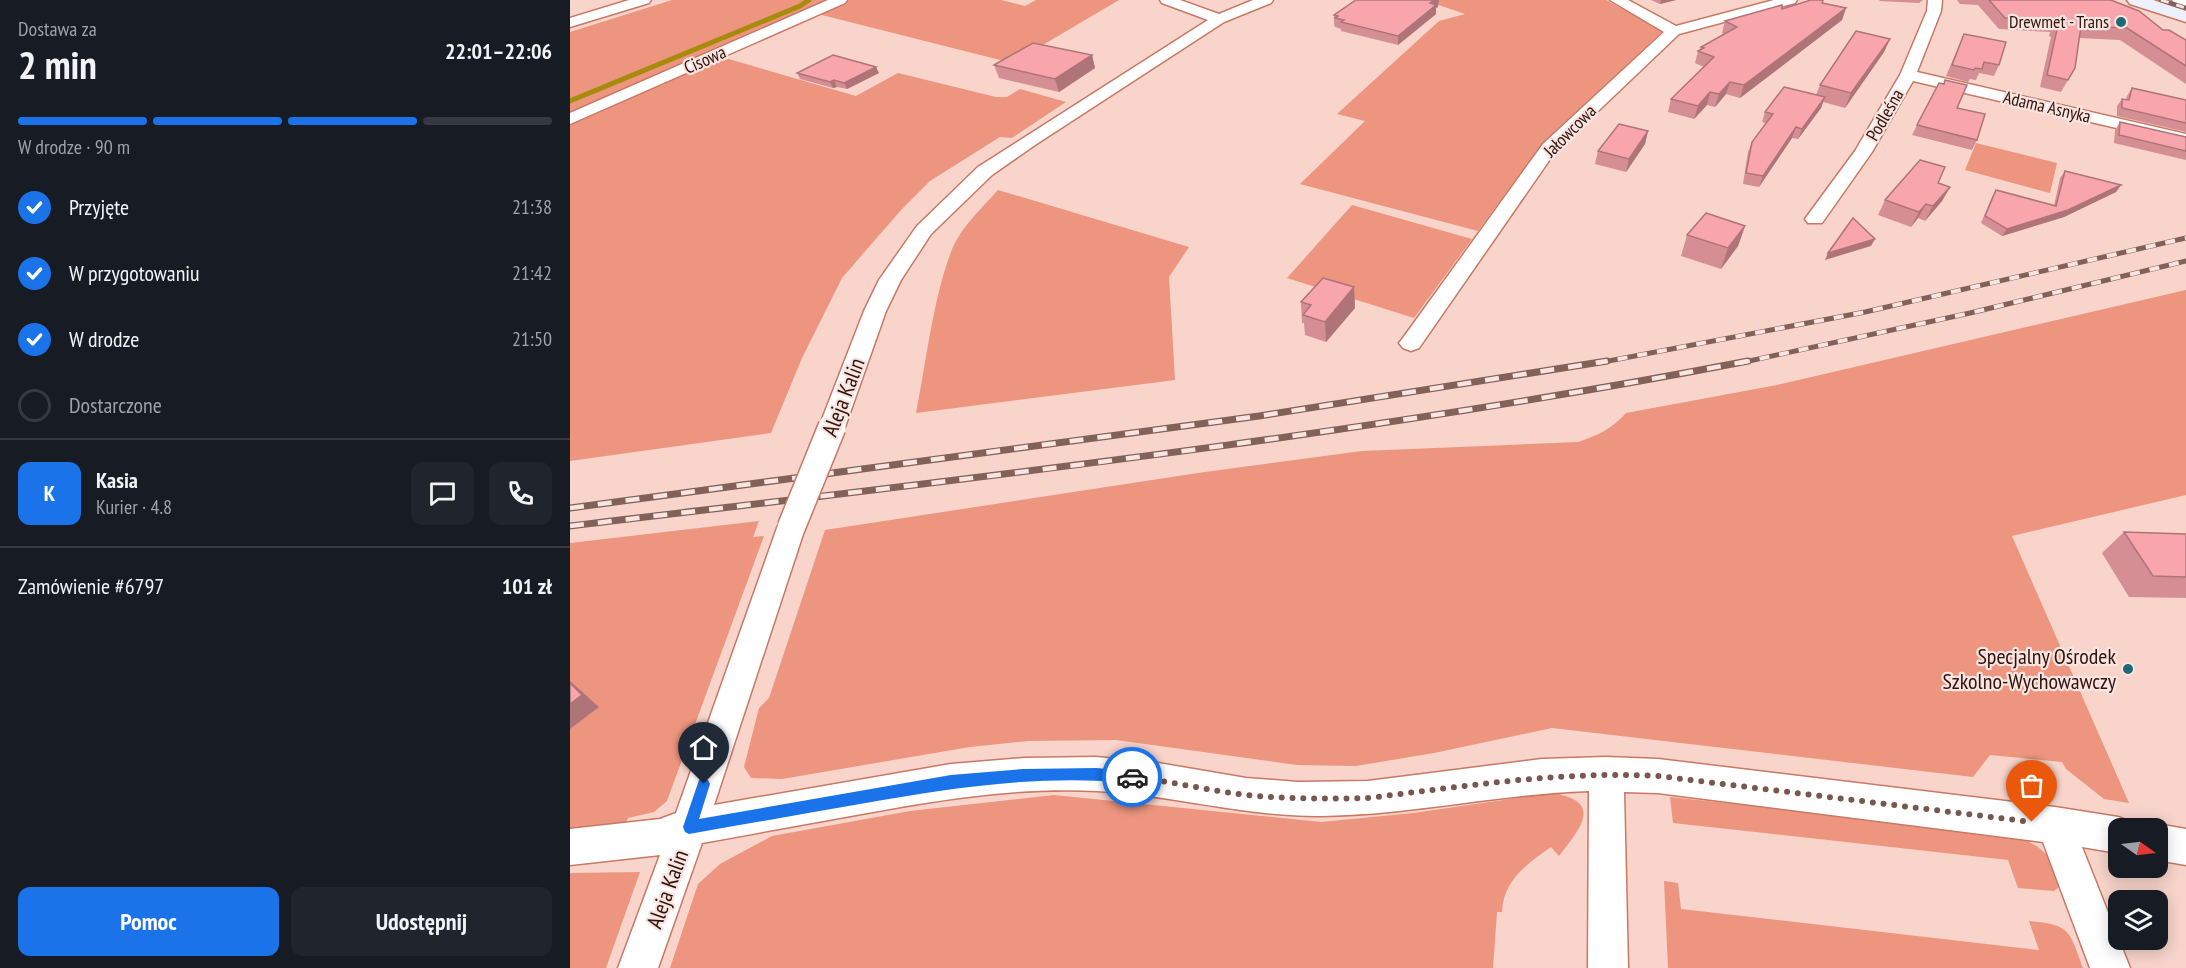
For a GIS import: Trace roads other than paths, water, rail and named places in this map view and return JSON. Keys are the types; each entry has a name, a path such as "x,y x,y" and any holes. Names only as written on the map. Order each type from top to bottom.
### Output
{"street":[{"path":"570,23 644,0"},
{"name":"Cisowa","path":"570,119 840,0"},
{"path":"1167,0 1219,19"},
{"name":"Aleja Kalin","path":"638,968 689,827 791,528 875,311 890,280 924,230 985,171 1219,19 1266,0"},
{"path":"1617,0 1674,31"},
{"name":"Jałowcowa","path":"1411,343 1549,148 1674,31 1790,0"},
{"name":"Podleśna","path":"1815,219 1863,152 1908,75 1934,11 1935,0"},
{"path":"2136,0 2186,16"},
{"path":"2179,0 2186,2"},
{"name":"Adama Asnyka","path":"1908,75 2186,139"},
{"path":"570,847 660,837 689,827 951,782 1023,775 1096,774 1158,780 1246,795 1310,799 1368,798 1542,776 1606,774 1658,776 2108,833"},
{"path":"1606,774 1608,968"},
{"path":"2055,825 2110,968"},
{"path":"2168,844 2186,847"}],"waterway":[{"path":"570,101 800,6 809,0"}],"railway":[{"path":"2161,0 2186,8"},
{"path":"1598,363 1865,312 2186,238"},
{"path":"1740,363 1970,313 2186,261"},
{"path":"570,508 1259,416 1607,361"},
{"path":"570,526 1013,473 1308,434 1602,388 1748,361"}],"place":[{"name":"Drewmet - Trans","path":"2121,22"},
{"name":"Specjalny Ośrodek Szkolno-Wychowawczy","path":"2128,669"}]}
